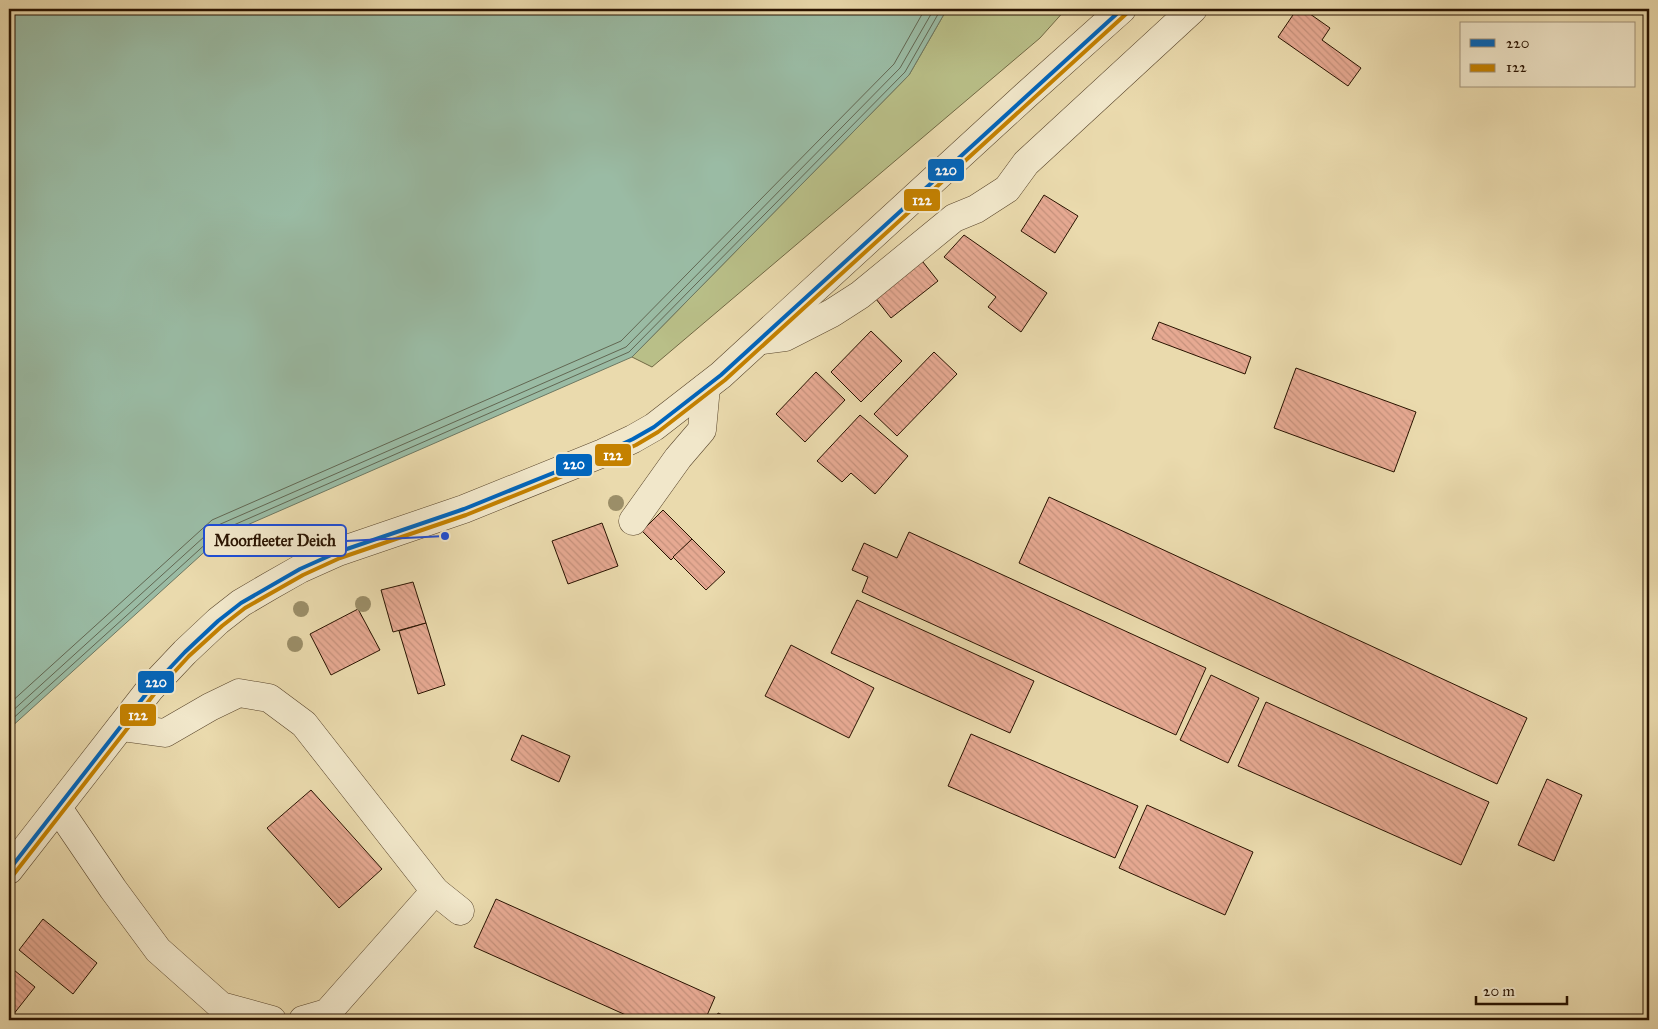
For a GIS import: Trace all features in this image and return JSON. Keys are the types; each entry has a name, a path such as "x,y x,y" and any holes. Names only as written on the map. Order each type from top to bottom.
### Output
{"street":[{"path":"9,870 150,689 185,652 218,621 241,603 300,569 338,552 464,509 633,439 654,427 706,387 758,341 1122,9"},
{"path":"758,341 785,337 832,313 860,295 954,218 976,209 1007,190 1026,163 1193,9"},
{"path":"632,521 678,458 702,430 706,387"},
{"path":"121,727 165,734 210,707 239,693 270,698 304,724 435,891 460,911"},
{"path":"58,808 113,889 158,950 221,1006 272,1020"},
{"path":"303,1020 327,1013 435,891"}],"shaded area":[{"path":"947,9 1066,9 1040,38 652,367 632,357 909,75"}],"water":[{"path":"9,9 947,9 909,75 632,357 222,536 9,729"}],"building":[{"path":"1297,9 1303,9 1330,28 1322,40 1361,68 1348,86 1278,37"},
{"path":"1044,195 1078,216 1055,253 1021,231"},
{"path":"964,235 1047,293 1021,332 988,307 996,297 944,257"},
{"path":"919,257 938,281 891,318 872,294"},
{"path":"1159,322 1251,357 1245,374 1152,339"},
{"path":"871,331 902,361 861,402 831,372"},
{"path":"934,352 957,374 897,436 874,414"},
{"path":"1296,368 1416,412 1394,472 1274,428"},
{"path":"816,372 845,400 805,442 776,414"},
{"path":"860,415 908,456 875,494 851,473 842,482 817,461"},
{"path":"1049,497 1527,718 1497,784 1019,563"},
{"path":"663,510 692,539 671,560 642,531"},
{"path":"602,523 618,566 568,584 552,541"},
{"path":"909,532 1206,668 1176,735 862,592 868,577 852,570 864,543 897,558"},
{"path":"692,539 725,572 706,590 673,557"},
{"path":"413,582 426,623 393,632 381,590"},
{"path":"857,600 1034,681 1010,733 831,653"},
{"path":"358,609 380,650 331,675 310,634"},
{"path":"426,623 445,685 418,694 399,631"},
{"path":"791,645 874,688 849,738 765,696"},
{"path":"1211,675 1259,698 1228,763 1180,740"},
{"path":"1266,702 1489,802 1461,865 1238,766"},
{"path":"971,734 1138,806 1115,858 948,786"},
{"path":"522,735 570,756 559,782 511,760"},
{"path":"1547,779 1582,795 1554,861 1518,845"},
{"path":"311,790 382,869 339,908 267,828"},
{"path":"1147,805 1253,852 1225,915 1119,868"},
{"path":"496,899 715,997 705,1020 637,1020 474,947"},
{"path":"43,919 97,963 73,994 19,950"},
{"path":"9,966 35,987 9,1020"},
{"path":"718,1013 733,1020 715,1020"}],"transit line":[{"name":"220","path":"9,870 150,689 185,652 218,621 241,603 300,569 338,552 464,509 603,453 654,427 721,375 1122,9"},
{"name":"122","path":"14,874 155,693 189,656 245,608 303,575 340,558 466,515 605,459 636,445 658,432 725,380 1126,14"}],"place":[{"name":"Moorfleeter Deich","path":"445,536"}]}
